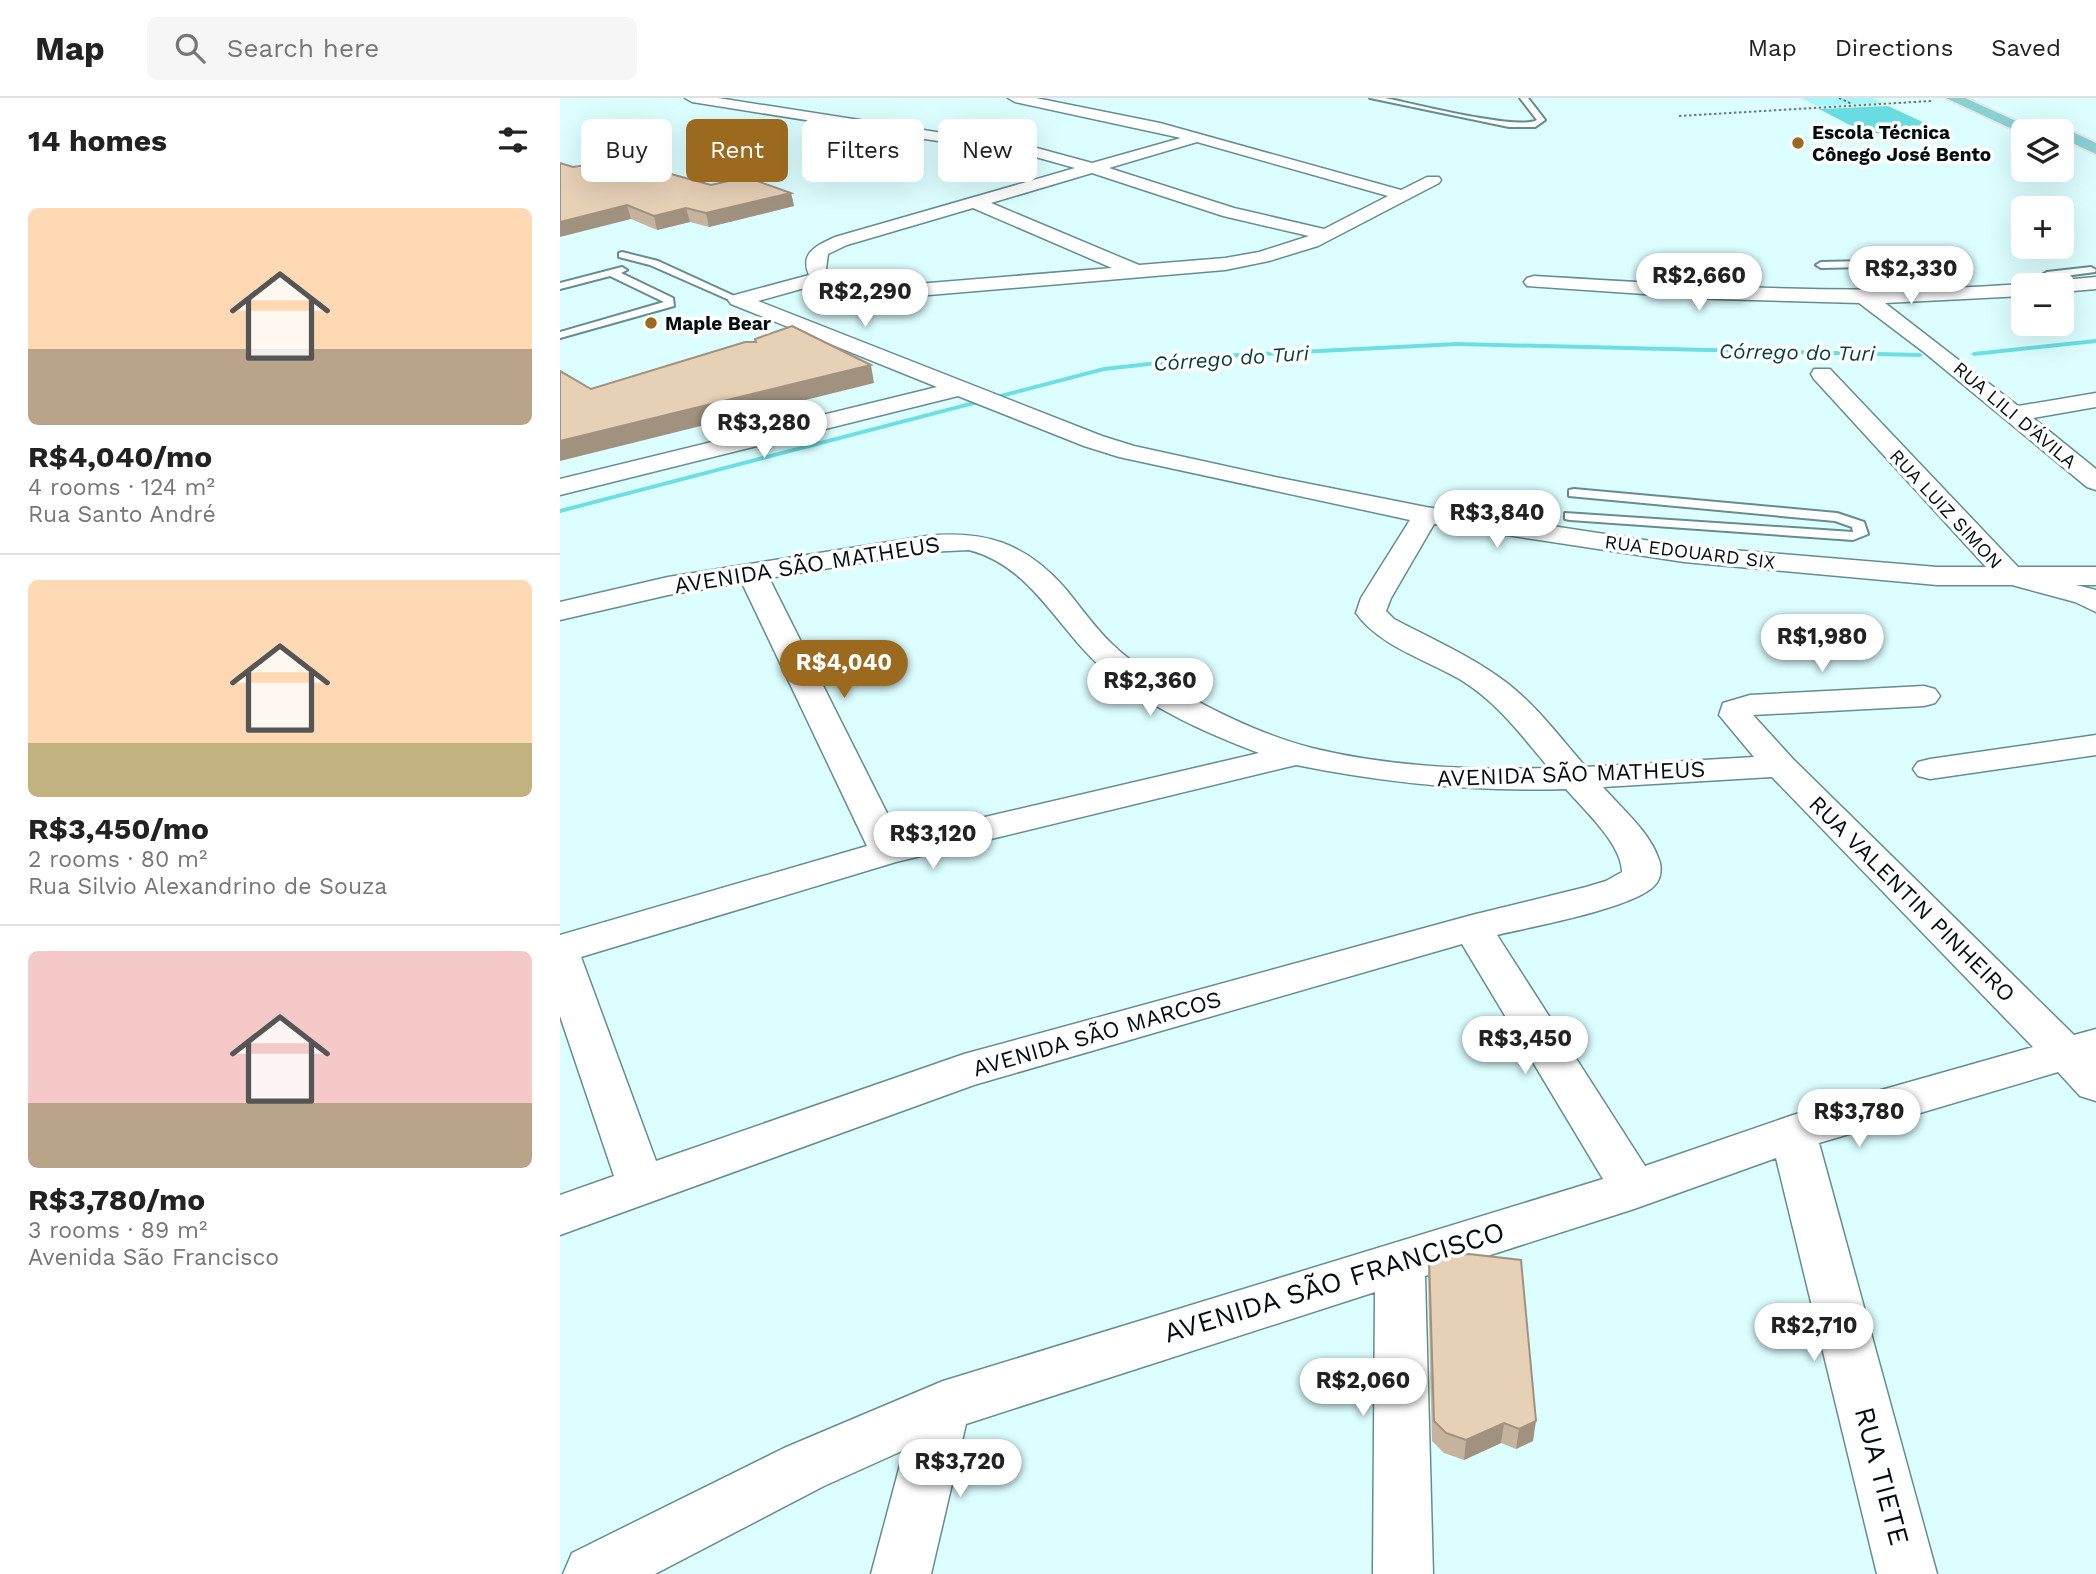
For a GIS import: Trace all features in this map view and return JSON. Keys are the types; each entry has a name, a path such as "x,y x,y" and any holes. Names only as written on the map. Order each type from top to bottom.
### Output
{"main road":[{"path":"1984,98 2026,119"},
{"path":"1954,99 2011,123"},
{"path":"2074,141 2092,147"},
{"path":"2074,146 2096,162"}],"street":[{"path":"692,98 1008,147 1093,168 1229,212 1326,235"},
{"path":"1015,98 1123,119 1199,138 1401,195"},
{"path":"820,278 816,259 819,251 830,245 1199,138"},
{"path":"738,300 820,278 840,287 918,290 1140,273 1262,257 1288,251 1326,235 1433,180"},
{"path":"974,202 1140,273"},
{"path":"2074,282 2094,276"},
{"path":"1534,282 1793,298 1864,298 2011,291"},
{"path":"765,312 840,287"},
{"name":"RUA LILI D'ÁVILA","path":"1864,298 1933,348 2096,482"},
{"name":"RUA EDOUARD SIX","path":"738,300 966,393 1128,452 1426,515 1684,555 1937,576 2009,575"},
{"name":"RUA LUIZ SIMON","path":"1822,374 2009,575 2093,589"},
{"path":"560,472 934,380"},
{"path":"560,487 966,393"},
{"path":"2015,414 2096,400"},
{"path":"1426,515 1376,598 1371,613 1383,625 1473,674 1497,691 1516,708 1575,776"},
{"name":"AVENIDA SÃO MATHEUS","path":"560,611 655,589 927,544 968,542 1004,551 1029,566 1086,637 1119,667 1161,694 1224,727 1296,755 1424,778 1575,776 1781,766"},
{"path":"752,573 888,852"},
{"name":"RUA VALENTIN PINHEIRO","path":"1924,696 1750,705 1735,710 1739,721 1781,766 2086,1061"},
{"path":"1930,769 2096,744"},
{"path":"560,949 888,852 1296,755"},
{"name":"AVENIDA SÃO MARCOS","path":"560,1214 964,1071 1472,928 1620,890 1641,878 1641,861 1630,841 1575,776"},
{"path":"1472,928 1634,1189"},
{"path":"560,955 640,1184"},
{"name":"AVENIDA SÃO FRANCISCO","path":"593,1574 804,1467 943,1406 1634,1189 1793,1133 2086,1061"},
{"name":"RUA TIETE","path":"1793,1133 1907,1574"},
{"path":"1399,1261 1402,1574"},
{"path":"901,1574 943,1406"}],"lane":[{"path":"1374,98 1509,125 1535,125 1541,120 1524,98"},
{"path":"622,255 654,262 738,300"},
{"path":"560,286 654,262"},
{"path":"1821,265 1909,262 1959,293"},
{"path":"560,335 670,304 669,300 612,273"},
{"path":"1570,516 1853,536 1861,534 1859,525 1838,517 1574,493"}],"path":[{"path":"1839,98 1852,104"},
{"path":"1679,116 1954,99"}],"shaded area":[{"path":"1801,98 1873,98 1883,103 1817,106"},
{"path":"1888,106 1940,130 1867,134 1819,109"}],"building":[{"path":"560,163 573,167 581,166 581,182 672,182 672,174 686,178 686,182 711,185 724,182 760,182 791,193 706,213 686,208 654,216 627,205 560,222"},
{"path":"792,326 871,365 560,441 560,371 591,389 745,342 756,342 755,339"},
{"path":"1469,1254 1521,1260 1536,1421 1519,1429 1504,1423 1466,1440 1446,1433 1434,1421 1429,1257"}],"waterway":[{"name":"Córrego do Turi","path":"1974,354 2096,341"},
{"name":"Córrego do Turi","path":"560,511 1104,369 1221,356 1457,344 1920,355"}],"place":[{"name":"Escola Técnica Cônego José Bento","path":"1798,143"},
{"name":"Maple Bear","path":"651,323"}]}
